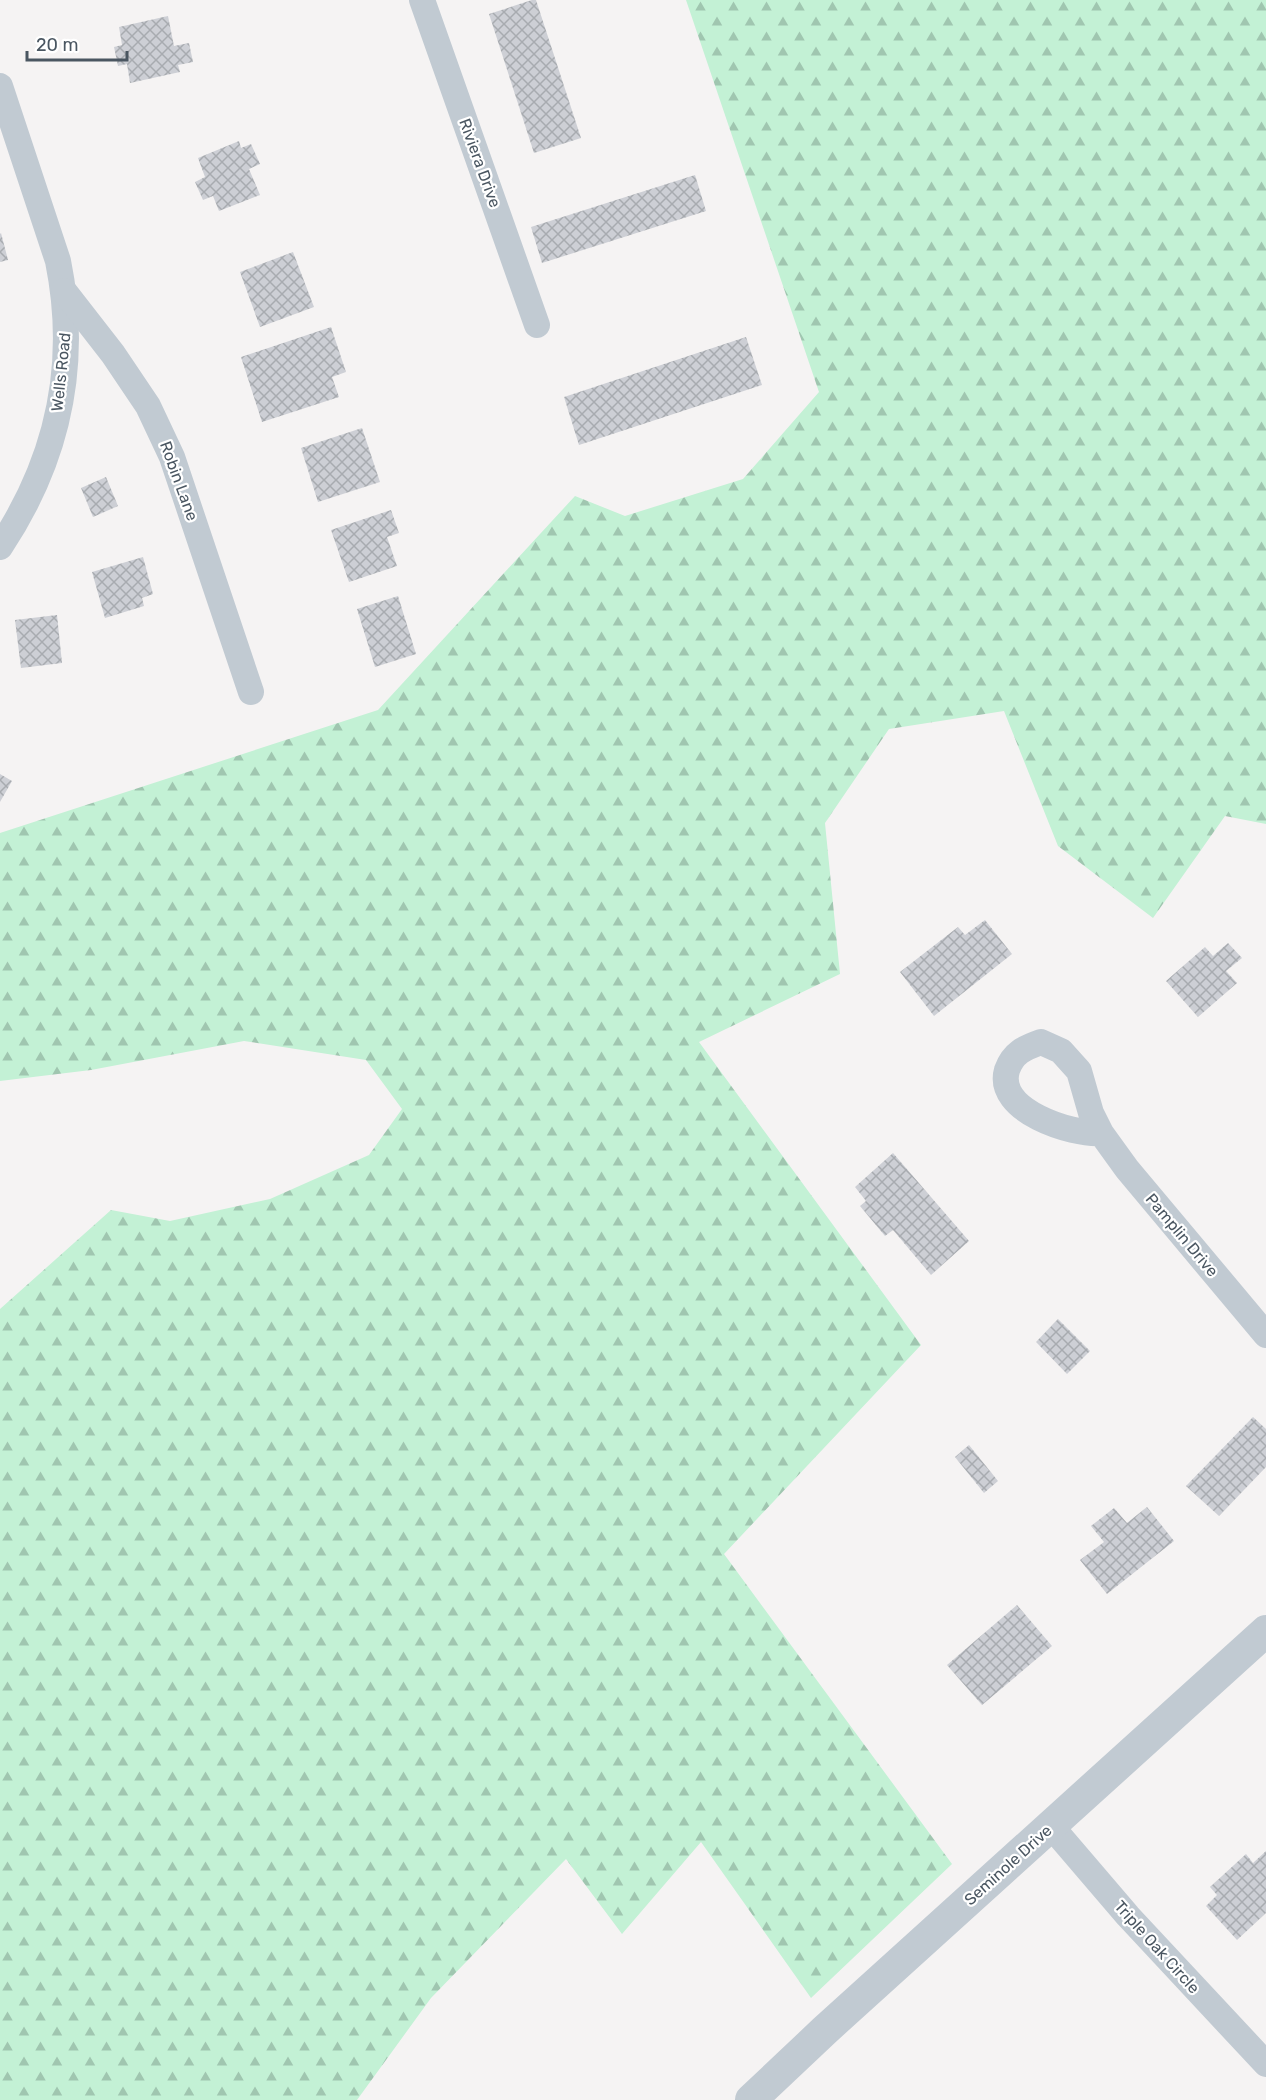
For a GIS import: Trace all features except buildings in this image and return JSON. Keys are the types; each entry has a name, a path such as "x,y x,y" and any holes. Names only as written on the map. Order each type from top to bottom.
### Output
{"street":[{"name":"Riviera Drive","path":"422,0 537,325"},
{"name":"Wells Road","path":"0,86 58,261 64,291 68,341 64,382 53,435 34,487 14,527 0,547"},
{"name":"Robin Lane","path":"64,291 113,354 148,406 172,457 251,692"},
{"name":"Pamplin Drive","path":"1101,1133 1127,1169 1266,1335"},
{"name":"Seminole Drive","path":"751,2100 1266,1631"},
{"name":"Triple Oak Circle","path":"1051,1826 1128,1916 1266,2064"}],"green space":[{"path":"686,0 1266,0 1266,824 1225,816 1153,918 1058,846 1004,711 889,729 825,823 840,974 699,1042 921,1345 724,1554 952,1864 811,1998 701,1842 622,1934 566,1859 431,1998 357,2100 0,2100 0,1309 111,1210 170,1221 270,1199 369,1155 402,1109 366,1060 244,1041 91,1070 0,1081 0,833 378,710 575,496 625,516 743,479 819,392"}]}
